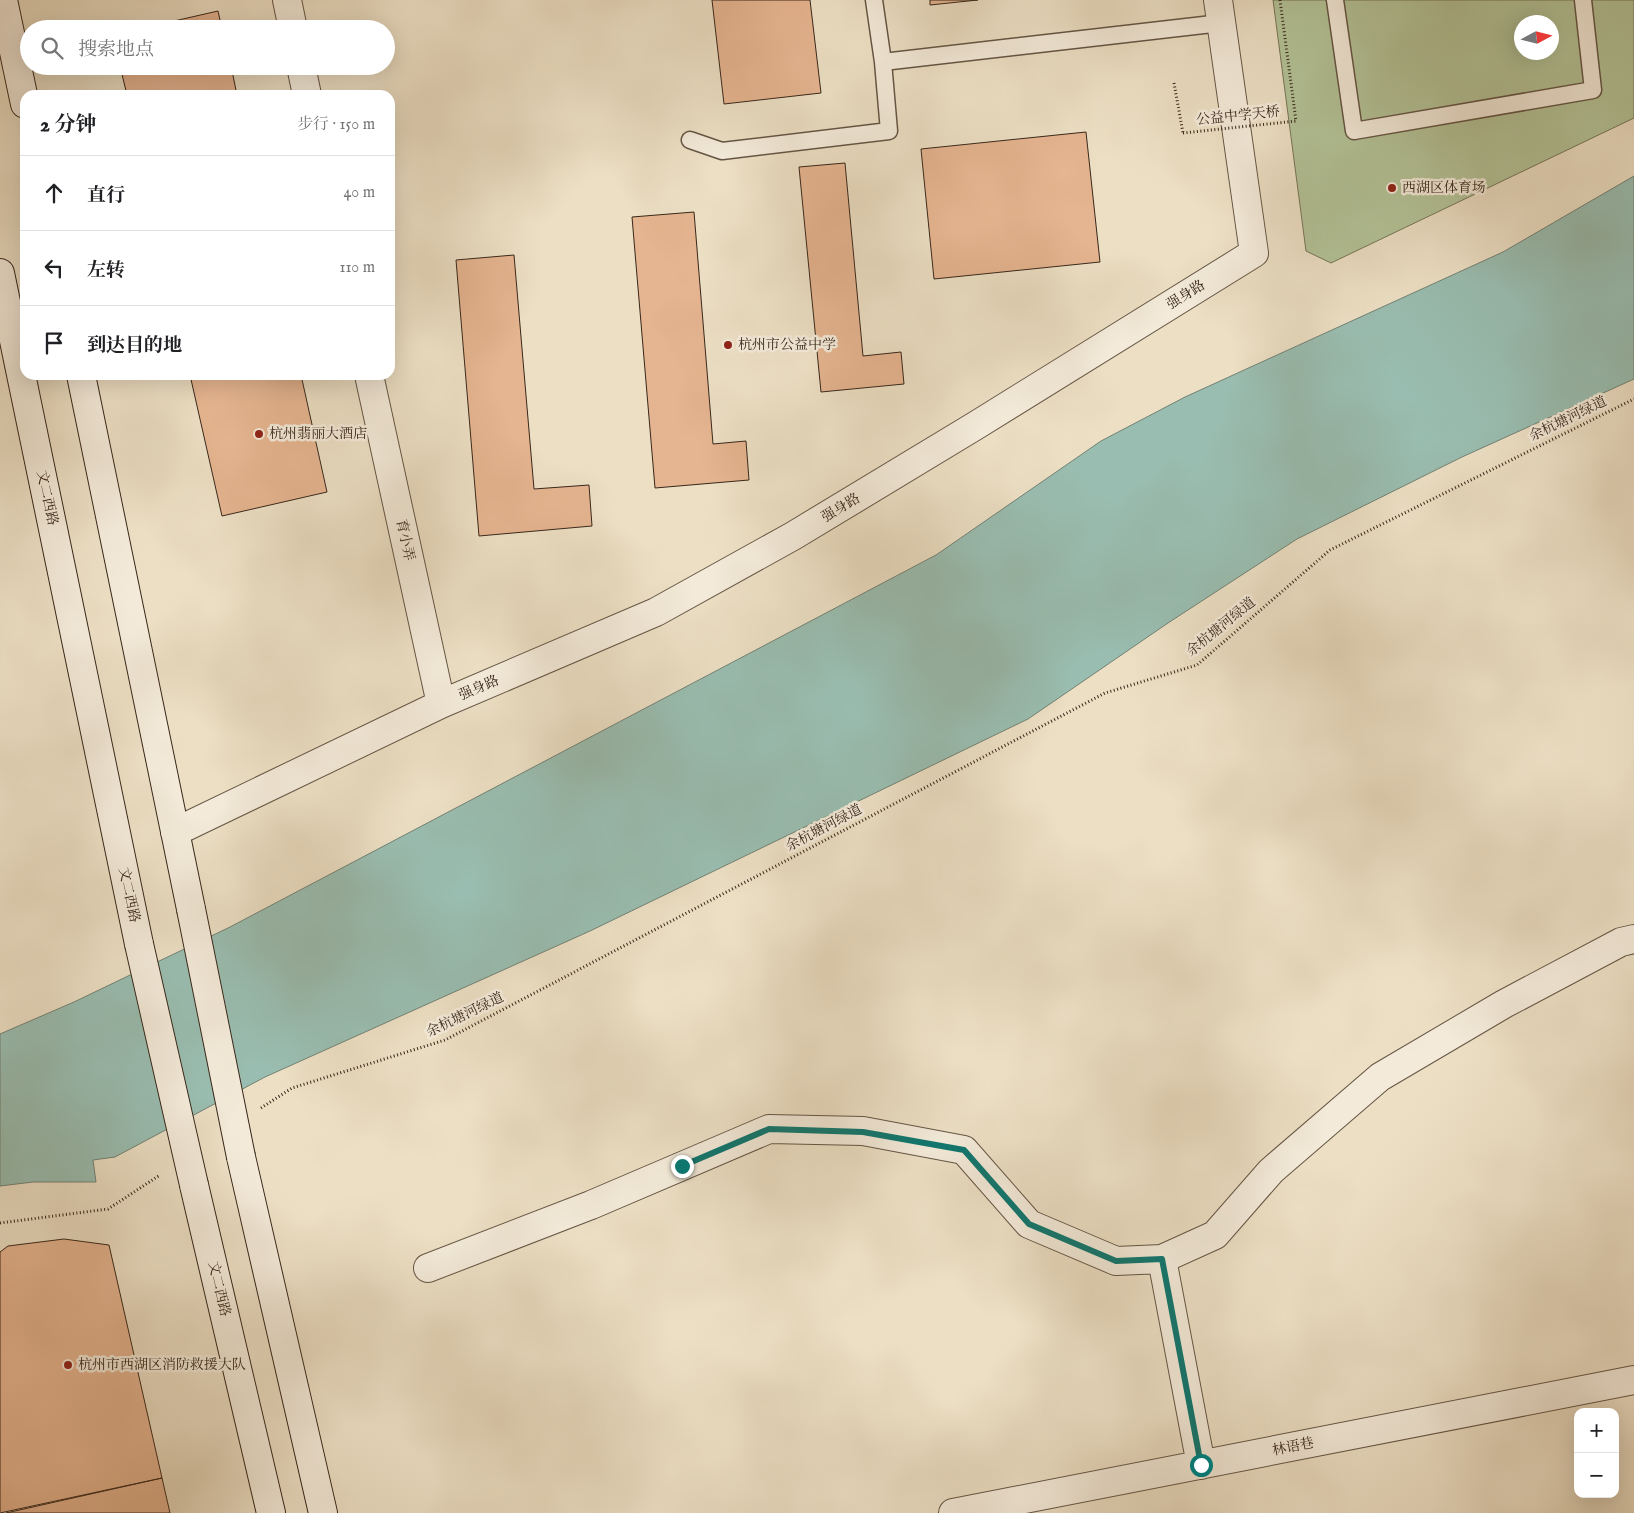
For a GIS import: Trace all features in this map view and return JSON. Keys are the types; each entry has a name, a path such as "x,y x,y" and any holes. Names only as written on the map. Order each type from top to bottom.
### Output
{"street":[{"path":"4,0 22,90"},
{"path":"287,0 291,20"},
{"name":"强身路","path":"175,832 441,704 656,612 793,536 1254,253 1220,11"},
{"path":"303,75 306,90"},
{"name":"文二西路","path":"0,273 20,370"},
{"name":"文二西路","path":"22,380 139,944 271,1513"},
{"path":"82,380 241,1157 323,1513"},
{"name":"育小弄","path":"370,380 441,704"},
{"path":"428,1268 591,1205 769,1129 863,1132 964,1150 1029,1224 1116,1261 1162,1259 1215,1235 1271,1171 1380,1077 1504,1004 1621,942 1634,939"},
{"path":"1162,1259 1201,1465"},
{"name":"林语巷","path":"953,1513 1634,1380"}],"lane":[{"path":"690,140 722,151 889,131 883,62 874,0"},
{"path":"1335,0 1354,131 1593,90 1582,0"},
{"path":"883,62 1220,11"}],"path":[{"name":"公益中学天桥","path":"1174,83 1183,133 1296,121 1280,0"},
{"name":"余杭塘河绿道","path":"260,1109 292,1088 445,1040 1105,693 1197,665 1330,550 1634,399"},
{"path":"0,1223 108,1210 164,1173"}],"green space":[{"name":"西湖区体育场","path":"1273,0 1634,0 1634,118 1331,263 1306,251"}],"water":[{"path":"1634,176 1634,379 1462,457 1297,539 1168,623 1028,719 590,931 265,1077 115,1157 93,1160 96,1182 33,1182 0,1186 0,1034 74,1002 230,927 936,555 1101,441 1185,397 1503,252"}],"building":[{"path":"712,0 810,0 821,93 724,104"},
{"path":"930,0 978,0 930,5"},
{"path":"218,11 220,20 178,20"},
{"path":"122,75 233,75 236,90 126,90"},
{"path":"1086,132 1100,262 934,279 921,149"},
{"path":"845,163 863,356 901,352 904,384 821,392 799,167"},
{"path":"694,212 713,444 746,441 749,480 655,488 632,217"},
{"path":"514,255 534,489 589,485 592,526 479,536 456,260"},
{"name":"杭州翡丽大酒店","path":"191,380 302,380 327,492 222,516"},
{"name":"杭州市西湖区消防救援大队","path":"64,1239 109,1245 162,1478 0,1513 0,1252 8,1246"},
{"path":"162,1478 170,1513 6,1513"}],"place":[{"name":"西湖区体育场","path":"1392,188"},
{"name":"杭州市公益中学","path":"728,345"},
{"name":"杭州翡丽大酒店","path":"259,434"},
{"name":"杭州市西湖区消防救援大队","path":"68,1365"}],"route":[{"path":"682,1166 769,1129 863,1132 964,1150 1029,1224 1116,1261 1162,1259 1201,1465"}]}
